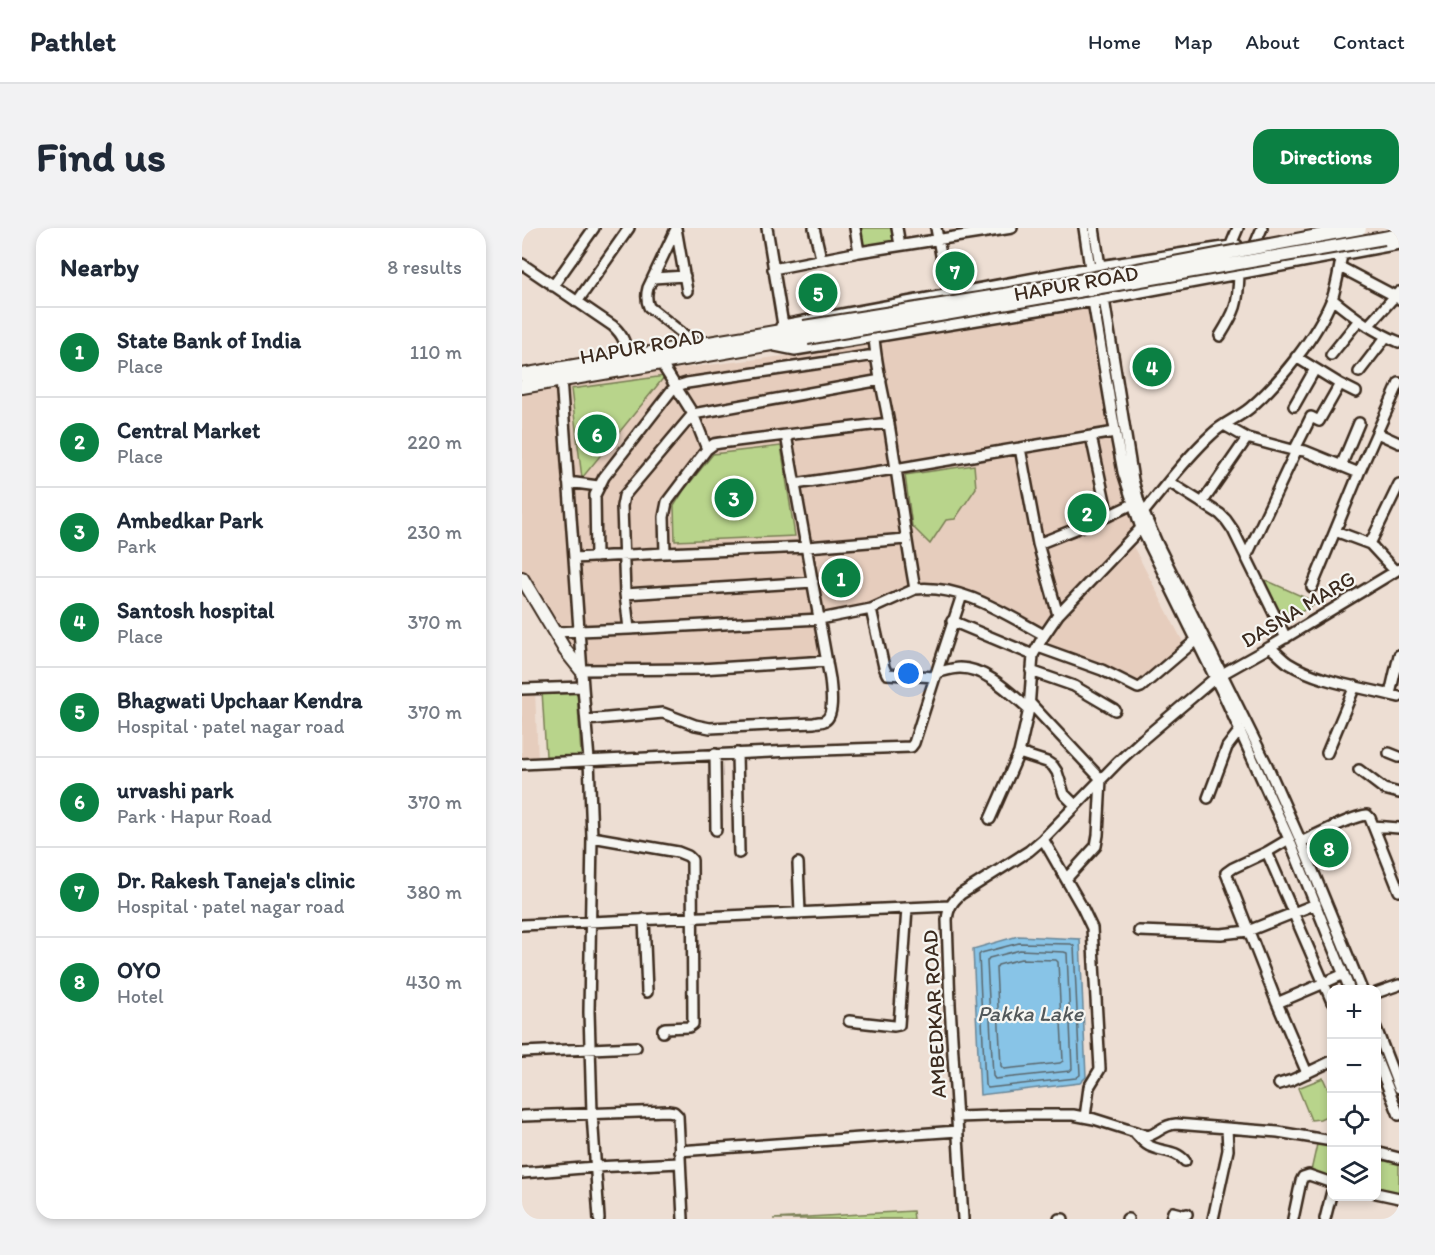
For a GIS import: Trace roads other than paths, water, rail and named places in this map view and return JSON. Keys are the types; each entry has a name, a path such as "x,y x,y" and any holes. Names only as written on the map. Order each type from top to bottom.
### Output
{"main road":[{"path":"806,333 1360,228"},
{"path":"770,339 1391,243 1399,236"},
{"name":"HAPUR ROAD","path":"522,375 697,345 770,339"},
{"name":"HAPUR ROAD","path":"522,387 661,363 770,339"},
{"path":"522,579 565,650 581,670"}],"street":[{"path":"553,286 594,228"},
{"path":"577,302 629,228"},
{"path":"767,228 783,325"},
{"path":"814,228 821,258"},
{"path":"855,228 859,252"},
{"path":"897,228 900,245"},
{"path":"936,228 948,293"},
{"path":"773,269 821,258 981,230 1012,228"},
{"path":"1084,228 1090,268"},
{"path":"1095,228 1100,266"},
{"path":"1230,247 1238,228"},
{"path":"1257,242 1262,228"},
{"path":"770,339 783,325 1122,262 1230,247 1334,228"},
{"path":"676,229 687,291"},
{"path":"676,229 646,294 646,301 649,307 697,345"},
{"name":"HAPUR ROAD","path":"770,339 795,350 1093,301 1342,255 1391,243"},
{"path":"1143,513 1211,435 1250,408 1296,357 1323,318 1332,299 1342,255"},
{"path":"1122,262 1127,294"},
{"path":"522,264 620,332 626,345 627,358"},
{"path":"1340,267 1398,296 1368,326"},
{"path":"1067,272 1073,304"},
{"path":"1220,336 1235,311 1239,274"},
{"path":"653,278 685,276"},
{"path":"1104,299 1133,480 1143,513 1218,676 1289,839 1348,985"},
{"path":"1332,299 1368,326 1399,342"},
{"path":"1093,301 1123,472 1141,528 1196,640 1257,744 1301,842 1360,985"},
{"path":"1331,355 1359,320"},
{"path":"874,337 875,355 889,423 915,589"},
{"path":"1359,372 1386,337"},
{"path":"596,557 595,495 598,486 677,386 875,355"},
{"path":"1296,357 1356,392"},
{"path":"661,363 693,414 707,448"},
{"path":"1294,406 1315,369"},
{"path":"561,379 589,760 592,837 589,1012 598,1219"},
{"path":"629,629 625,594 622,506 624,496 693,414 881,380"},
{"path":"1312,587 1399,383"},
{"path":"1246,557 1311,417 1319,421 1340,384"},
{"path":"665,552 664,517 667,502 707,448 720,443 889,423"},
{"path":"1341,466 1359,423"},
{"path":"1224,425 1247,438 1295,451 1305,451 1359,473"},
{"path":"795,484 1115,432"},
{"path":"1377,433 1399,443"},
{"path":"586,720 663,714 710,728 827,720 831,705 830,679 786,435"},
{"path":"1091,436 1107,516"},
{"path":"1202,503 1247,438"},
{"path":"1020,448 1038,544 1058,615"},
{"path":"568,482 598,486"},
{"path":"1168,482 1227,520 1286,638"},
{"path":"1370,544 1399,484"},
{"path":"1038,544 1133,504"},
{"path":"990,819 1018,753 1029,706 1031,671 1035,651 1058,615 1141,528"},
{"path":"1335,531 1370,544 1397,570"},
{"path":"574,558 807,547 906,539"},
{"name":"DASNA MARG","path":"1218,676 1286,638 1397,570"},
{"path":"625,594 813,582"},
{"path":"554,632 820,620 871,609 915,589 943,590 962,595 1044,635"},
{"path":"522,764 911,747 962,595"},
{"path":"871,609 887,674 936,675 961,668 976,671 1029,706 1101,779 1096,846 1066,879"},
{"path":"952,621 1035,651 1102,670 1138,688 1196,640"},
{"path":"1270,647 1286,662 1297,668 1323,678 1394,695 1399,655"},
{"path":"581,670 689,669 826,661"},
{"path":"1031,671 1074,686 1115,710"},
{"name":"AMBEDKAR ROAD","path":"963,1219 948,910 961,894 1029,851 1043,839 1143,739 1218,676"},
{"path":"1327,753 1355,686"},
{"path":"523,688 583,687"},
{"path":"1208,798 1227,747 1240,730"},
{"path":"737,753 739,853"},
{"path":"1018,753 1053,766 1064,794 1075,806"},
{"path":"1389,753 1399,757"},
{"path":"715,754 716,830"},
{"path":"1359,770 1384,789 1399,793"},
{"path":"1301,842 1367,815 1398,884"},
{"path":"1373,826 1399,828"},
{"path":"592,837 678,852 692,860 693,1024 689,1027 665,1028 663,1032"},
{"path":"1043,839 1092,928 1100,1069 1089,1087 1085,1117"},
{"path":"1289,839 1226,873 1307,1072"},
{"path":"1267,852 1327,990"},
{"path":"798,863 800,913"},
{"path":"1139,931 1221,933 1248,931 1316,904"},
{"path":"522,925 950,906"},
{"path":"849,1021 899,1025 907,908"},
{"path":"644,919 647,992"},
{"path":"1277,1002 1344,974"},
{"path":"1381,992 1399,985"},
{"path":"1381,1039 1399,1088"},
{"path":"522,1052 636,1047"},
{"path":"1279,1084 1327,1063"},
{"path":"1381,1069 1399,1115"},
{"path":"522,1116 674,1112 678,1116 682,1219"},
{"path":"957,1117 1018,1115 1085,1117 1148,1136 1166,1126 1176,1124 1278,1132 1327,1140"},
{"path":"1213,1219 1228,1150 1227,1128"},
{"path":"680,1151 958,1131"},
{"path":"1134,1132 1151,1147 1178,1154 1185,1161"},
{"path":"1381,1153 1398,1158"},
{"path":"522,1173 680,1163"},
{"path":"1293,1219 1303,1177 1309,1175 1327,1181"},
{"path":"1381,1194 1399,1198"},
{"path":"1325,1219 1330,1201"},
{"path":"1171,1219 1173,1212 1187,1214"}],"water":[{"name":"Pakka Lake","path":"1018,936 1080,939 1086,1077 1080,1083 980,1095 973,949"}],"place":[{"name":"Dr. Rakesh Taneja's clinic","path":"955,271"},
{"name":"Bhagwati Upchaar Kendra","path":"818,293"},
{"name":"Santosh hospital","path":"1152,367"},
{"name":"urvashi park","path":"597,434"},
{"name":"Ambedkar Park","path":"734,498"},
{"name":"Central Market","path":"1087,513"},
{"name":"State Bank of India","path":"841,578"},
{"name":"OYO","path":"1329,848"}]}
